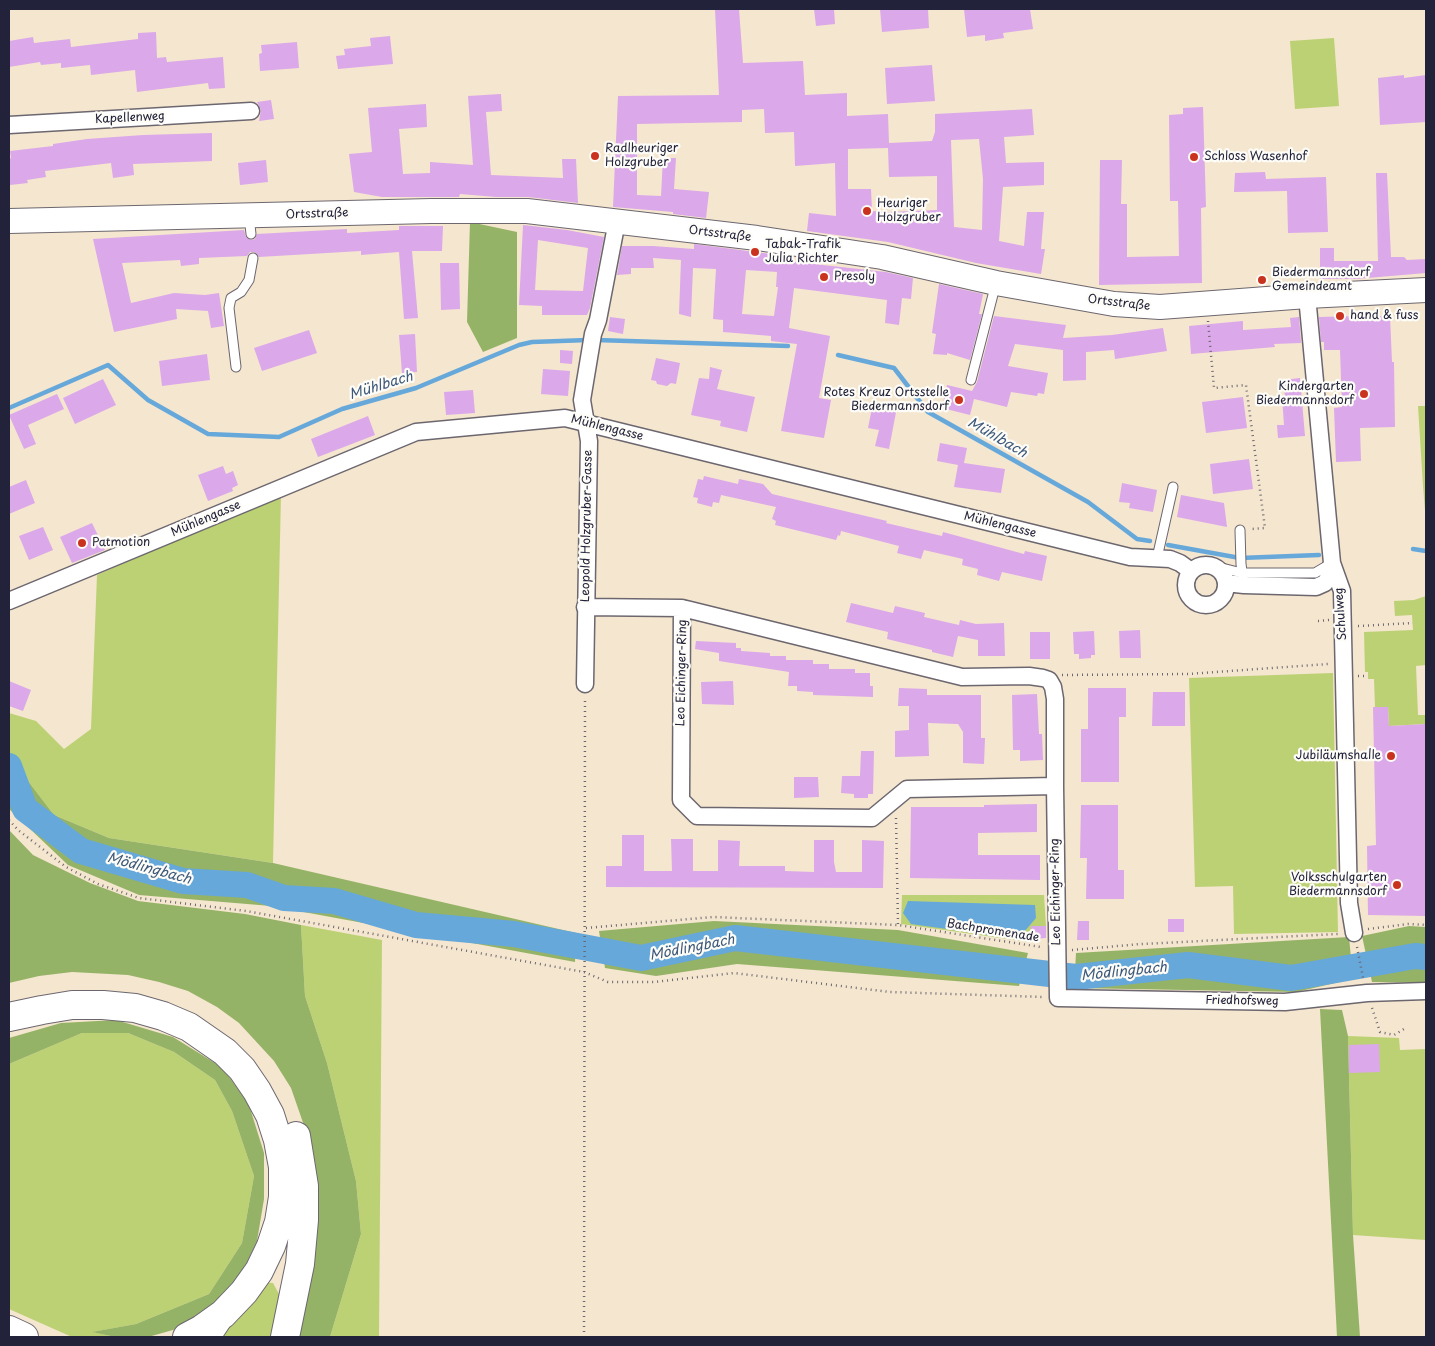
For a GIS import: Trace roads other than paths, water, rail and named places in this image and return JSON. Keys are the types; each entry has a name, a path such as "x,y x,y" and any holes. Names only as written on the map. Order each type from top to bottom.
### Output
{"highway":[{"path":"9,999 41,992 86,987 124,989 156,995 212,1020 239,1040 260,1062 278,1090 292,1120 299,1148 304,1186 304,1220 300,1264 284,1335"},
{"path":"9,1017 72,1005 135,1008 164,1016 189,1027 225,1052 242,1069 257,1091 270,1115 278,1140 283,1167 283,1197 279,1222 271,1246 259,1271 244,1292 223,1314 187,1337"},
{"path":"9,1330 24,1337"}],"street":[{"name":"Kapellenweg","path":"9,125 251,111"},
{"name":"Ortsstraße","path":"9,221 250,225 431,211 528,211 757,238 882,257 996,282 1114,304 1160,307 1307,296 1426,290"},
{"name":"Leopold Holzgruber-Gasse","path":"586,684 589,441 582,400 592,340 598,320 617,221"},
{"name":"Schulweg","path":"1307,296 1332,557 1342,591 1349,903 1355,940"},
{"name":"Mühlengasse","path":"9,601 416,432 565,418 1130,557 1170,559 1191,571"},
{"path":"1226,583 1242,574 1316,587 1324,583 1330,575 1332,557"},
{"path":"1203,565 1210,565 1221,571 1226,583 1224,595 1220,600 1208,605 1190,598 1186,581 1191,571 1203,565"},
{"path":"586,607 682,608"},
{"name":"Leo Eichinger-Ring","path":"1055,786 907,789 872,818 698,816 681,800 682,608 962,677 1029,676 1049,680 1053,687 1055,699 1058,991"},
{"name":"Friedhofsweg","path":"1058,991 1286,1002 1365,987 1426,991"}],"lane":[{"path":"236,367 229,308 231,298 241,292 249,280 253,258"},
{"path":"971,380 996,282"},
{"path":"1157,558 1173,487"},
{"path":"1210,565 1242,574 1240,530"},
{"path":"216,1337 244,1292"}],"water":[{"path":"908,901 1035,905 1036,918 1024,932 1004,937 911,924 903,913"}],"waterway":[{"name":"Mühlbach","path":"9,408 108,365 148,400 208,434 279,437 342,409 416,388 519,345 532,342 588,340"},
{"name":"Mühlbach","path":"596,340 788,346"},
{"name":"Mühlbach","path":"838,355 894,368 928,412 1088,502 1137,539 1150,541"},
{"name":"Mühlbach","path":"1168,545 1240,558 1319,555"},
{"name":"Mühlbach","path":"1413,549 1426,551"},
{"name":"Mödlingbach","path":"9,766 25,809 81,851 183,881 247,885 284,898 334,901 416,925 514,934 641,958 735,938 1076,977 1188,965 1291,978 1415,956 1426,957"}],"place":[{"name":"Radlheuriger Holzgruber","path":"595,156"},
{"name":"Schloss Wasenhof","path":"1194,157"},
{"name":"Heuriger Holzgruber","path":"867,211"},
{"name":"Tabak-Trafik Julia Richter","path":"755,252"},
{"name":"Presoly","path":"824,277"},
{"name":"Biedermannsdorf Gemeindeamt","path":"1262,280"},
{"name":"hand & fuss","path":"1340,316"},
{"name":"Kindergarten Biedermannsdorf","path":"1364,394"},
{"name":"Rotes Kreuz Ortsstelle Biedermannsdorf","path":"959,400"},
{"name":"Patmotion","path":"82,543"},
{"name":"Jubiläumshalle","path":"1391,756"},
{"name":"Volksschulgarten Biedermannsdorf","path":"1397,885"}]}
